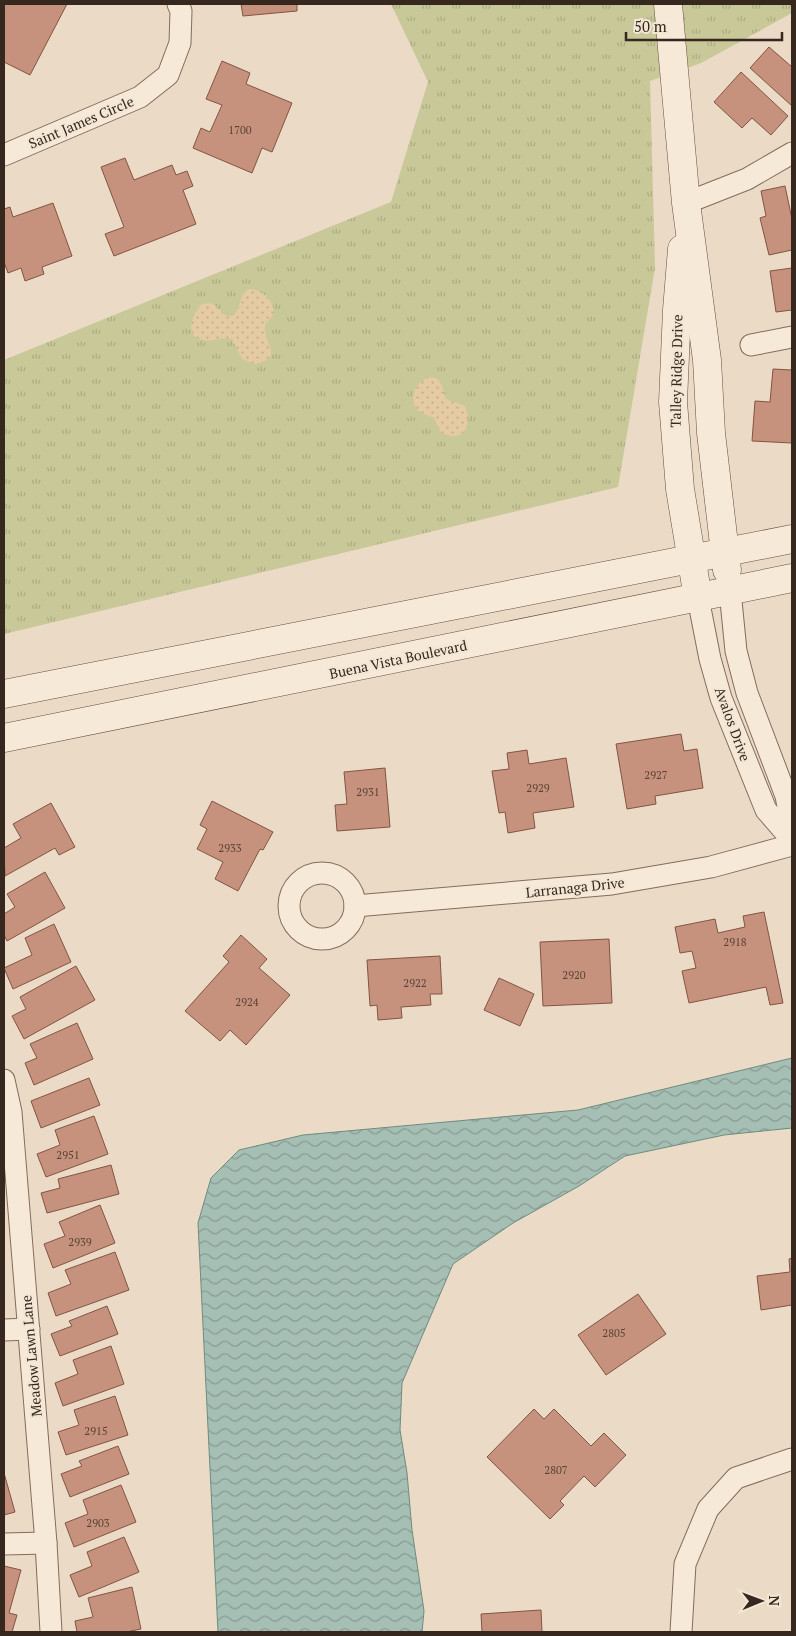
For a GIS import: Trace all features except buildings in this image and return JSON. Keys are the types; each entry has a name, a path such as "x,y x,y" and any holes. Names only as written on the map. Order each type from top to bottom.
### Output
{"main road":[{"name":"Talley Ridge Drive","path":"668,4 686,203 707,360 711,433 730,591"},
{"name":"Talley Ridge Drive","path":"686,203 676,310 673,402 680,489 698,598"},
{"path":"4,694 792,539"},
{"name":"Buena Vista Boulevard","path":"4,738 792,578"}],"street":[{"name":"Saint James Circle","path":"4,155 140,97 168,74 180,43 181,11 178,4"},
{"path":"686,203 747,178 792,153"},
{"path":"751,345 792,337"},
{"name":"Avalos Drive","path":"730,591 736,651 747,693 786,796 792,826"},
{"name":"Avalos Drive","path":"698,598 710,659 728,716 766,810 792,840"},
{"name":"Larranaga Drive","path":"355,906 612,884 711,867 792,845"},
{"name":"Meadow Lawn Lane","path":"4,1080 29,1329 51,1632"},
{"path":"4,1330 29,1329"},
{"path":"681,1632 685,1564 708,1509 736,1478 792,1459"},
{"path":"4,1544 46,1543"}],"green space":[{"path":"391,4 792,4 792,13 701,63 650,81 655,268 618,487 4,634 4,360 391,202 428,82"}],"sand":[{"path":"249,289 258,291 267,297 274,309 265,328 271,354 263,362 254,364 242,359 232,339 226,338 209,341 200,339 194,336 191,328 195,315 202,304 213,304 226,316 233,316 238,309 243,295"},
{"path":"429,377 437,378 446,399 465,406 468,420 463,433 453,436 444,434 440,431 434,418 423,414 417,409 413,399 415,390 421,382"}],"water":[{"path":"792,1058 792,1128 724,1135 625,1156 579,1186 513,1223 453,1264 402,1383 400,1430 424,1611 422,1632 218,1632 198,1223 211,1178 239,1150 303,1135 578,1110"}]}
